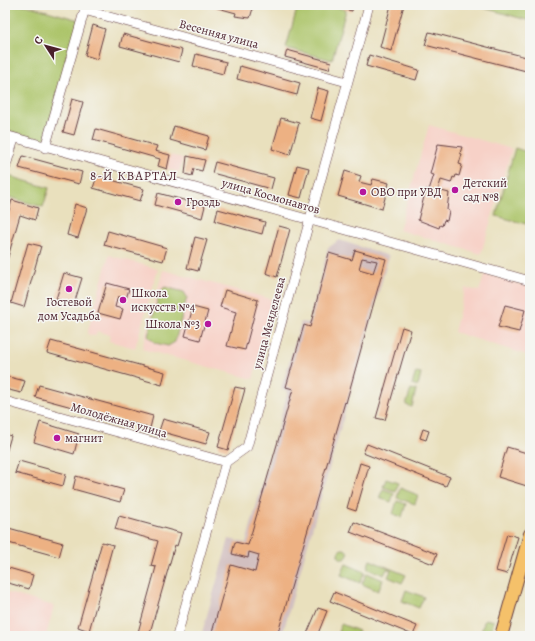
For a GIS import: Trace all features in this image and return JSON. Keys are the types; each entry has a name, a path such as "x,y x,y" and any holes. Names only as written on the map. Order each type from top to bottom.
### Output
{"main road":[{"path":"501,636 530,534"}],"street":[{"name":"улица Менделеева","path":"226,462 247,447 369,5"},
{"name":"Весенняя улица","path":"85,8 347,82"},
{"path":"45,148 85,8"},
{"path":"5,168 9,137"},
{"name":"улица Космонавтов","path":"9,137 530,281"},
{"name":"Молодёжная улица","path":"5,401 226,462"},
{"path":"177,636 226,462"}],"shaded area":[{"name":"Детский сад №8","path":"429,125 512,149 481,254 399,230"},
{"path":"170,155 183,158 179,172 167,169"},
{"path":"339,240 389,256 282,636 201,636 229,539 246,543 288,391 281,389 301,322 309,323 328,248"},
{"name":"Школа искусств №4","path":"109,255 158,269 135,348 109,341 110,335 97,331 95,336 87,334"},
{"name":"Школа №3","path":"163,270 274,300 253,379 142,349"},
{"path":"485,274 530,287 530,356 454,332 465,288 479,291"},
{"path":"5,592 54,606 46,636 5,636"}],"green space":[{"path":"5,5 26,5 79,20 45,141 5,130"},
{"path":"298,5 340,5 339,8 346,10 332,60 286,48"},
{"path":"474,5 530,5 530,21"},
{"path":"515,148 530,153 530,225 496,216"},
{"path":"9,176 49,188 43,207 5,196"},
{"path":"165,287 184,292 187,297 175,342 168,346 155,343 148,336 160,291"},
{"path":"416,372 421,373 418,386 412,384"},
{"path":"411,389 416,390 412,407 406,405"},
{"path":"386,479 398,483 395,491 383,487"},
{"path":"400,488 418,495 415,504 397,498"},
{"path":"383,489 394,493 391,502 379,498"},
{"path":"397,501 406,504 402,517 393,514"},
{"path":"341,549 345,549 347,550 347,558 341,559 338,556 338,552"},
{"path":"370,560 406,575 402,583 388,577 391,570 387,569 384,575 367,568"},
{"path":"346,564 365,572 360,583 341,575"},
{"path":"367,573 383,580 378,591 362,584"},
{"path":"406,590 424,597 419,608 402,601"},
{"path":"485,619 494,621 490,636 480,636"},
{"path":"341,624 359,631 357,636 349,636 338,632"}],"building":[{"path":"211,5 254,5 250,18 235,16 236,13"},
{"path":"345,5 353,5 352,11 344,9"},
{"path":"391,5 404,5 391,51 380,47"},
{"path":"93,25 105,29 97,59 85,55"},
{"path":"429,32 530,58 530,72 425,45"},
{"path":"123,34 182,50 179,62 120,46"},
{"path":"287,50 331,62 329,69 285,57"},
{"path":"196,54 226,62 223,74 193,66"},
{"path":"369,55 419,70 416,80 366,66"},
{"path":"240,66 300,83 297,95 237,79"},
{"path":"318,88 329,91 321,121 310,118"},
{"path":"72,99 83,102 74,135 63,132"},
{"path":"281,118 299,123 290,155 272,149"},
{"path":"174,126 209,136 205,150 170,140"},
{"path":"96,129 157,146 155,151 170,155 167,169 158,166 160,159 93,140"},
{"path":"438,144 462,147 460,153 462,154 459,164 462,165 459,176 456,175 455,178 453,177 451,183 441,180 438,190 449,193 447,210 449,211 447,221 444,220 442,226 440,225 439,228 418,220 426,189 429,190 434,175 430,174"},
{"path":"23,156 82,172 79,184 19,168"},
{"path":"187,156 205,160 202,171 194,169 192,176 185,174"},
{"path":"215,162 274,178 271,189 212,173"},
{"path":"297,165 309,168 301,198 289,195"},
{"path":"345,171 361,176 359,182 371,185 373,179 389,183 382,209 338,196"},
{"path":"97,176 144,189 140,201 93,188"},
{"path":"158,193 205,206 202,218 155,205"},
{"path":"12,200 38,208 35,220 20,215 5,264 5,224"},
{"path":"75,204 87,208 78,238 67,235"},
{"path":"218,209 265,222 262,234 215,221"},
{"path":"279,226 290,229 277,277 266,273"},
{"path":"108,231 167,248 163,261 104,245"},
{"path":"195,237 207,240 198,271 187,268"},
{"path":"28,243 41,246 24,307 11,303"},
{"path":"355,250 386,259 346,403 345,402 277,636 211,636 231,565 255,572 259,555 249,552 248,558 232,554 235,542 248,545 293,389 286,387 304,325 310,327 329,253 352,260","holes":["362,258 377,261 373,273 359,269"]},
{"name":"Гостевой дом Усадьба","path":"64,273 82,278 74,304 56,299"},
{"path":"107,283 129,289 126,299 118,296 115,307 123,309 120,319 98,313"},
{"path":"225,290 258,300 245,350 227,346 236,312 220,307"},
{"path":"505,305 525,310 519,332 498,327"},
{"path":"193,307 208,311 200,340 185,336"},
{"path":"402,327 411,330 385,420 376,418"},
{"path":"51,341 165,372 162,385 47,353"},
{"path":"5,376 25,381 21,393 5,389"},
{"path":"39,385 153,416 150,428 35,397"},
{"path":"235,387 245,389 228,450 218,447"},
{"path":"163,419 210,432 206,444 159,431"},
{"name":"магнит","path":"40,422 79,434 74,454 34,442"},
{"path":"423,429 429,431 426,440 420,438"},
{"path":"5,434 11,436 6,453 5,453"},
{"path":"367,444 450,477 446,486 363,453"},
{"path":"507,447 530,454 530,487 498,477"},
{"path":"19,461 66,474 63,486 15,473"},
{"path":"360,463 369,466 356,511 347,508"},
{"path":"76,476 124,490 120,502 73,489"},
{"path":"119,516 181,533 177,546 175,545 149,636 137,636 156,567 151,566 158,541 115,529"},
{"path":"354,522 437,554 433,564 350,532"},
{"path":"5,527 63,543 59,557 5,542"},
{"path":"507,534 518,537 507,574 496,571"},
{"path":"102,542 113,545 89,631 78,627"},
{"path":"5,567 33,575 29,589 5,582"},
{"path":"334,592 417,626 413,635 330,601"},
{"path":"318,608 327,611 317,636 306,636"}],"place":[{"name":"Детский сад №8","path":"455,190"},
{"name":"ОВО при УВД","path":"363,192"},
{"name":"Гроздь","path":"178,202"},
{"name":"Гостевой дом Усадьба","path":"69,289"},
{"name":"Школа искусств №4","path":"123,300"},
{"name":"Школа №3","path":"208,324"},
{"name":"магнит","path":"57,438"}],"district":[{"name":"8-Й КВАРТАЛ","path":"134,175"}]}
